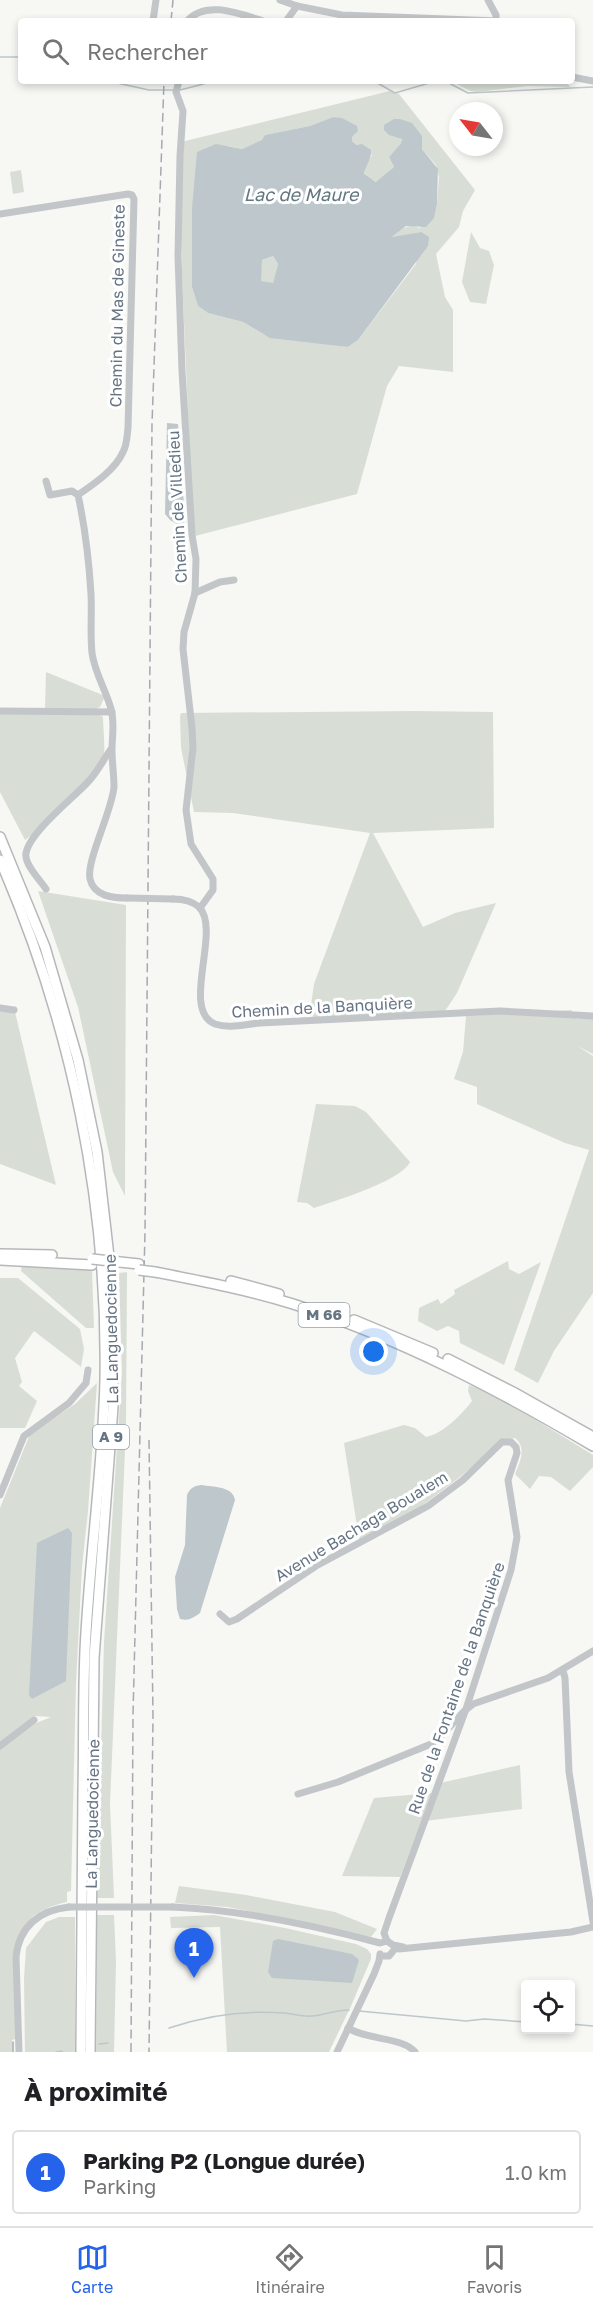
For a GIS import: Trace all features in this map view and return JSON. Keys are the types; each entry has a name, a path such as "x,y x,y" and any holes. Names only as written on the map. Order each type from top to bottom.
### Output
{"highway":[{"name":"La Languedocienne","path":"0,837 45,947 76,1052 97,1152 110,1252 114,1321 113,1398 94,1658 90,2052"},
{"name":"La Languedocienne","path":"0,860 35,949 69,1062 91,1170 102,1280 105,1329 104,1407 85,1654 81,2052"},
{"name":"M 66","path":"0,1254 155,1269 261,1289 368,1325 480,1375 593,1437"},
{"name":"M 66","path":"0,1260 92,1262"},
{"name":"M 66","path":"155,1269 292,1304 357,1328 445,1365 493,1389 593,1446"}],"street":[{"path":"153,18 156,0"},
{"path":"280,0 297,6 358,16 413,18"},
{"path":"488,0 496,18"},
{"path":"188,18 198,6 209,3 233,6 257,18"},
{"path":"288,18 297,6"},
{"path":"575,78 593,81"},
{"name":"Chemin de Villedieu","path":"177,87 183,111 178,256 182,371 195,559 195,593 184,632 183,649 192,728 186,810 190,843 213,879 213,891 200,908"},
{"name":"Chemin du Mas de Gineste","path":"0,214 128,194 132,195 134,200 126,443 115,464 78,495"},
{"path":"46,481 50,495 72,491 78,495 84,525 91,591 93,655 96,672 108,700 114,724 112,748 114,788 106,822 90,866 91,882 97,891 109,897 173,899 192,902 200,908"},
{"path":"195,593 220,582 234,580"},
{"path":"99,712 108,700"},
{"path":"0,711 112,712"},
{"path":"46,889 27,861 26,854 29,846 52,816 88,782 112,748"},
{"name":"Chemin de la Banquière","path":"200,908 206,930 201,1003 206,1017 215,1024 227,1026 500,1011 593,1016"},
{"path":"0,1008 14,1010"},
{"path":"0,1496 24,1436 69,1403 86,1383 88,1370"},
{"name":"Avenue Bachaga Boualem","path":"220,1614 229,1622 237,1619 316,1566 428,1506 463,1480 502,1443 511,1442"},
{"name":"Rue de la Fontaine de la Banquière","path":"337,2052 384,1950 384,1933 389,1918 466,1708 501,1594 511,1570 517,1538 508,1480 517,1453 516,1447 511,1442"},
{"path":"298,1794 338,1782 431,1744 442,1737 466,1708 473,1704 529,1686 563,1671 593,1652"},
{"path":"563,1671 569,1772 593,1922"},
{"path":"0,1746 34,1720"},
{"path":"19,2052 16,1958 19,1943 26,1928 48,1910 69,1907 173,1907 231,1912 368,1940 384,1950 571,1932 593,1927"},
{"path":"348,2028 359,2034 409,2046 416,2052"}],"shaded area":[{"path":"457,84 568,84 570,87 528,86 470,91"},
{"path":"390,91 399,94 475,190 463,211 459,227 436,254 445,297 453,310 453,372 399,366 387,386 357,494 195,536 182,275 181,142","holes":["333,117 346,122 356,133 352,141 372,155 365,166 364,175 377,182 394,167 389,157 401,143 402,138 400,137 421,140 422,149 436,165 439,177 437,203 420,228 408,226 391,238 421,232 416,264 358,340 348,347 263,334 243,322 208,313 198,306 192,287 192,208 228,146 242,149 263,140 265,135 310,126"]},
{"path":"21,170 24,192 13,194 10,172"},
{"path":"471,232 480,248 489,251 494,265 486,304 470,302 462,282"},
{"path":"273,256 278,264 273,284 260,281 262,260"},
{"path":"46,672 105,696 100,707 94,710 45,709"},
{"path":"94,712 103,717 103,759 89,779 67,802 25,840 0,792 0,714"},
{"path":"493,712 494,828 373,833 423,927 455,913 496,903 457,993 445,1011 313,1018 311,1005 314,984 370,833 233,813 194,812 181,748 180,716 181,713"},
{"path":"38,891 126,905 125,1196 113,1172 78,1007"},
{"path":"0,1010 15,1012 56,1185 0,1164"},
{"path":"571,1010 579,1017 576,1019 593,1019 593,1054 577,1046 593,1056 593,1293 554,1351 538,1383 514,1370 589,1150 565,1143 477,1104 477,1087 454,1079 463,1052 466,1016"},
{"path":"316,1104 355,1106 366,1112 410,1162 394,1176 351,1195 314,1208 307,1203 297,1202"},
{"path":"508,1261 509,1269 519,1274 541,1262 504,1365 460,1343 459,1331 448,1326 437,1331 418,1321 419,1308 438,1299 441,1304 455,1294 454,1290"},
{"path":"22,1265 92,1270 94,1328 86,1328 21,1271"},
{"path":"127,1272 126,1426 110,1804 114,1898 97,1898 104,1642 122,1372 119,1273"},
{"path":"0,1278 18,1278 80,1329 84,1349 81,1367 34,1331 15,1358 22,1382 19,1386 37,1401 25,1428 0,1428"},
{"path":"97,1383 82,1567 76,1682 71,1891 67,1892 67,1902 38,1913 23,1930 16,1953 15,2039 12,2040 12,2052 0,2052 0,1748 34,1724 51,1717 34,1716 0,1742 0,1508 30,1434 75,1404"},
{"path":"469,1385 494,1394 593,1455 593,1467 570,1491 551,1477 539,1476 530,1489 515,1474 522,1451 519,1442 515,1438 503,1440 419,1508 359,1539 344,1443 404,1425 415,1428 426,1437 433,1435 452,1423 472,1401 468,1391"},
{"path":"520,1765 522,1809 425,1821 440,1783"},
{"path":"432,1793 400,1877 342,1876 374,1798"},
{"path":"179,1886 246,1895 335,1912 377,1929 371,1937 228,1907 175,1903"},
{"path":"97,1915 114,1915 116,1962 114,2052 96,2052"},
{"path":"214,1915 285,1928 356,1944 367,1949 371,1954 371,1959 329,2052 227,2052 220,1927 171,1928 170,1917"},
{"path":"59,1917 75,1917 75,2052 25,2052 26,1948 46,1922"}],"water":[{"name":"Lac de Maure","path":"333,117 342,118 357,126 358,131 352,137 352,141 371,150 364,174 376,182 394,167 389,157 402,139 389,135 384,130 384,125 394,119 412,123 422,136 422,149 438,169 434,218 426,227 406,226 392,237 421,232 429,237 428,246 358,340 348,347 270,338 243,322 208,313 198,306 192,287 192,208 197,152 216,144 242,149 262,140 265,135 310,126","holes":["273,256 278,264 273,283 261,281 262,260"]},
{"path":"167,423 178,424 185,519 182,527 165,514"},
{"path":"201,1485 227,1490 231,1492 235,1500 200,1613 191,1619 183,1620 180,1619 177,1609 175,1577 185,1545 187,1495 192,1488"},
{"path":"68,1528 72,1533 66,1681 32,1699 29,1695 37,1543"},
{"path":"278,1939 352,1954 359,1960 352,1983 272,1978 268,1972 273,1941"}],"waterway":[{"path":"0,57 18,57"},
{"path":"122,84 149,90 175,90"},
{"path":"180,90 203,84"},
{"path":"379,84 395,93 426,84"},
{"path":"451,84 468,93 593,87"},
{"path":"169,2028 211,2017 240,2013 270,2012 309,2016 349,2010"},
{"path":"359,2011 466,2021 484,2019 521,2022"},
{"path":"575,2024 593,2026"},
{"path":"99,2044 108,2043"},
{"path":"56,2052 62,2051"}],"tram line":[{"path":"13,2042 13,2052"}],"railway":[{"path":"171,18 173,0"},
{"path":"131,2052 133,1715 145,1232 152,424 164,84"},
{"path":"149,1440 153,1716 149,2052"}],"place":[{"name":"Parking P2 (Longue durée)","path":"194,1978"}]}
